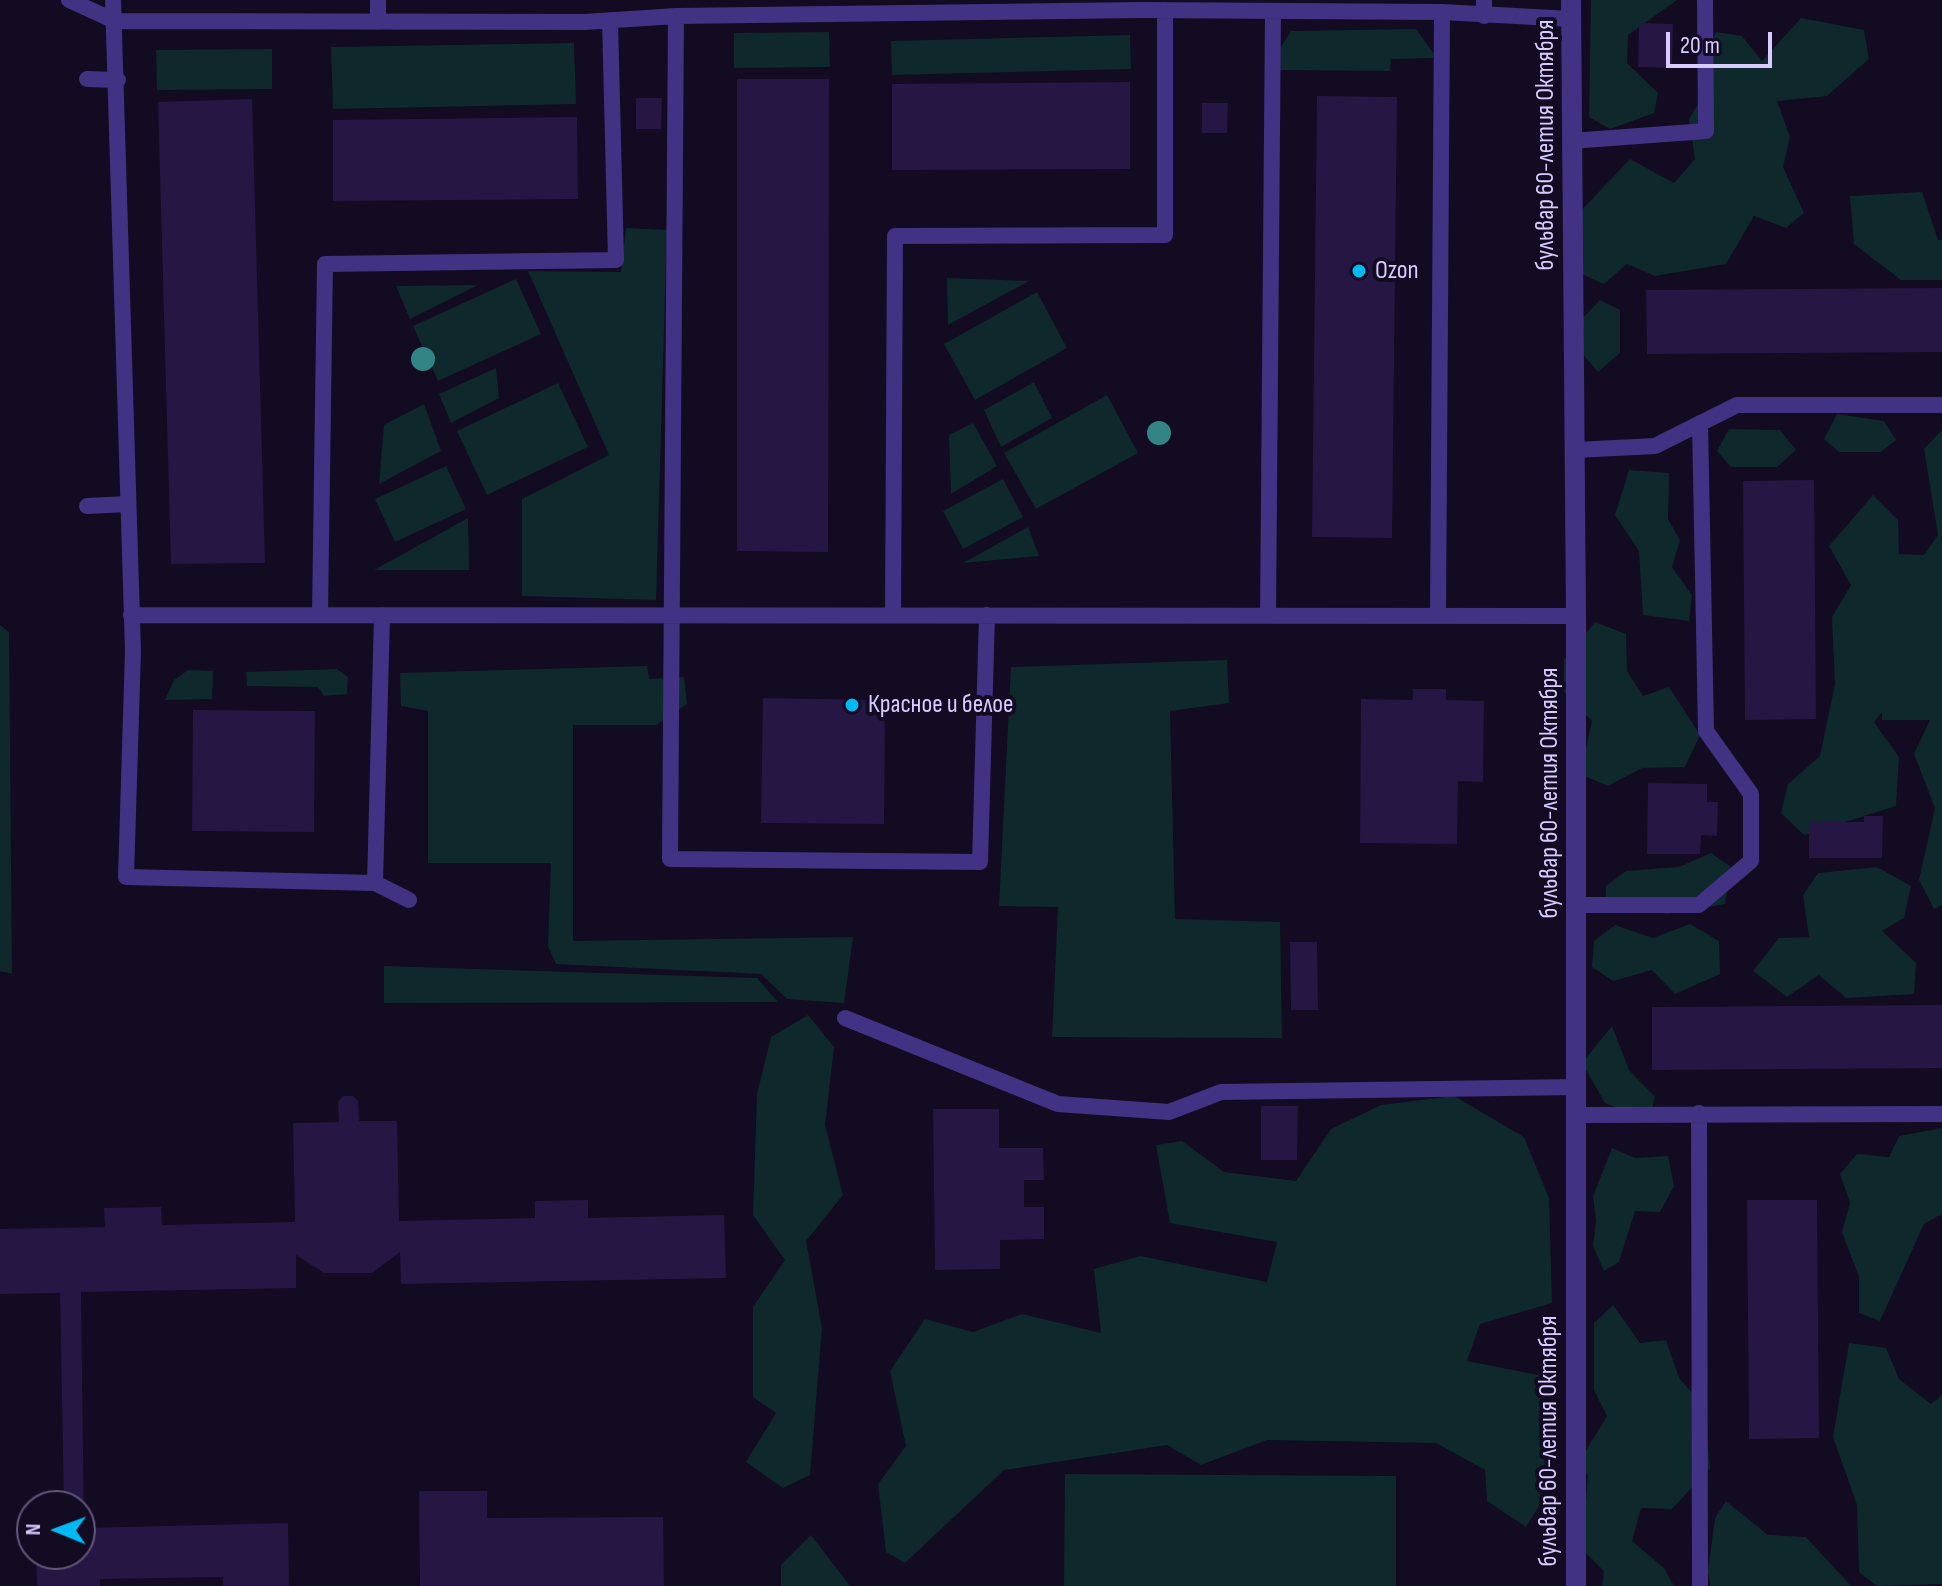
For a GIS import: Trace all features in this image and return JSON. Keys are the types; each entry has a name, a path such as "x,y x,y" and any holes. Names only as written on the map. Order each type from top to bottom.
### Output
{"street":[{"name":"бульвар 60-летия Октября","path":"1571,10 1577,905 1576,1586"}],"lane":[{"path":"69,0 115,21 610,20 668,11 910,7 1165,10 1235,5 1273,11 1571,10"},
{"path":"113,0 118,80 133,651 126,877 375,883 409,900"},
{"path":"378,0 378,22"},
{"path":"1571,141 1706,131 1705,0"},
{"path":"893,615 895,236 1165,235 1165,10"},
{"path":"668,11 673,616 663,859 980,862 987,615"},
{"path":"1268,615 1273,11"},
{"path":"1438,616 1442,12"},
{"path":"320,614 325,264 616,260 610,20"},
{"path":"87,79 118,80"},
{"path":"1575,450 1655,446 1737,405 1942,405"},
{"path":"1577,905 1699,905 1751,861 1751,794 1706,731 1700,423"},
{"path":"87,506 128,504"},
{"path":"131,615 1576,616"},
{"path":"375,883 382,615"},
{"path":"845,1018 1058,1104 1169,1112 1221,1092 1577,1087"},
{"path":"1699,1113 1700,1586"},
{"path":"1577,1115 1942,1114"}],"green space":[{"path":"1591,0 1677,0 1628,35 1627,63 1658,93 1654,113 1610,129 1589,117"},
{"path":"1801,18 1864,30 1869,59 1827,96 1777,101 1790,137 1783,167 1804,213 1786,228 1754,216 1726,264 1655,276 1627,264 1604,284 1579,273 1577,215 1630,159 1674,183 1695,159 1689,119 1702,97 1698,70 1716,32 1742,36 1762,61"},
{"path":"1416,29 1434,54 1433,58 1391,59 1390,71 1280,70 1280,48 1291,31"},
{"path":"829,32 830,67 734,68 734,33"},
{"path":"1130,35 1131,69 892,75 891,41"},
{"path":"574,43 576,104 333,109 331,47"},
{"path":"272,49 272,89 157,90 156,50"},
{"path":"1922,192 1938,240 1942,240 1942,280 1901,280 1854,244 1850,196"},
{"path":"626,228 667,230 656,600 522,596 522,499 609,455 528,271 621,272"},
{"path":"947,278 1029,281 948,325"},
{"path":"516,279 541,334 438,381 413,326"},
{"path":"478,285 410,319 396,286"},
{"path":"1037,292 1067,348 975,400 944,344"},
{"path":"1600,300 1620,310 1620,353 1598,372 1579,350 1578,323"},
{"path":"496,368 499,398 451,423 439,394"},
{"path":"1034,382 1052,418 1001,447 984,410"},
{"path":"558,383 588,447 487,495 457,431"},
{"path":"1107,395 1138,453 1036,509 1004,453"},
{"path":"424,404 441,451 379,484 384,425"},
{"path":"1837,414 1884,421 1896,440 1881,452 1839,452 1824,439"},
{"path":"973,423 997,466 951,494 949,435"},
{"path":"1729,429 1780,430 1796,450 1777,467 1731,467 1717,451"},
{"path":"1942,430 1942,905 1934,909 1919,880 1935,808 1914,754 1930,720 1882,720 1882,712 1874,722 1899,757 1896,806 1804,835 1781,813 1788,784 1820,756 1835,684 1832,617 1851,585 1829,546 1873,495 1898,520 1899,554 1924,555 1938,535 1924,449"},
{"path":"446,466 466,509 395,542 375,499"},
{"path":"1629,470 1669,473 1668,519 1680,540 1672,567 1692,595 1689,621 1643,615 1639,551 1615,515"},
{"path":"1003,479 1023,517 963,549 943,511"},
{"path":"468,518 469,570 374,570"},
{"path":"1028,527 1039,556 963,563"},
{"path":"1595,622 1626,634 1627,671 1643,696 1669,687 1700,735 1685,767 1642,768 1608,786 1580,774 1592,721 1564,692 1564,660"},
{"path":"0,625 9,632 12,974 0,971"},
{"path":"1227,660 1229,703 1170,711 1175,919 1280,922 1282,1038 1052,1037 1058,907 999,906 1011,667"},
{"path":"647,666 649,679 684,677 687,704 656,725 573,725 573,941 853,937 844,1003 787,999 761,974 556,964 548,946 551,863 428,863 428,711 401,706 400,673"},
{"path":"337,669 348,677 347,694 324,696 318,687 247,686 246,672"},
{"path":"188,670 213,671 212,699 165,700 174,680"},
{"path":"1711,853 1731,867 1725,904 1667,914 1606,900 1606,886 1626,871 1679,867"},
{"path":"1877,867 1911,886 1904,918 1882,931 1916,963 1914,994 1846,998 1819,975 1787,997 1753,971 1779,938 1809,937 1803,895 1818,873"},
{"path":"1690,924 1719,941 1720,974 1675,994 1652,970 1613,981 1592,967 1594,941 1615,925 1653,938"},
{"path":"384,966 757,978 778,1002 384,1003"},
{"path":"808,1015 834,1047 825,1125 843,1195 806,1241 822,1328 810,1475 783,1488 746,1462 776,1413 753,1397 753,1307 785,1260 753,1215 757,1094 771,1037"},
{"path":"1612,1026 1629,1070 1655,1097 1649,1120 1605,1103 1582,1063"},
{"path":"1454,1096 1524,1137 1549,1198 1552,1303 1480,1324 1467,1361 1543,1376 1551,1487 1526,1527 1487,1501 1485,1470 1436,1443 1267,1440 1201,1465 1167,1445 1004,1470 905,1563 886,1552 878,1484 906,1446 890,1371 925,1319 973,1332 1022,1314 1101,1333 1094,1269 1140,1256 1267,1282 1277,1242 1170,1223 1156,1145 1182,1141 1224,1172 1296,1181 1331,1129 1381,1105"},
{"path":"1942,1128 1942,1214 1924,1224 1880,1321 1859,1313 1859,1277 1842,1232 1850,1203 1840,1174 1857,1154 1889,1157 1899,1136"},
{"path":"1612,1148 1635,1158 1668,1156 1674,1186 1660,1212 1635,1211 1619,1262 1604,1271 1593,1246 1596,1221 1593,1196"},
{"path":"1613,1305 1640,1343 1666,1340 1679,1378 1704,1406 1710,1468 1672,1509 1641,1508 1632,1541 1664,1568 1674,1586 1602,1586 1604,1571 1582,1549 1588,1476 1580,1460 1607,1416 1594,1390 1594,1323"},
{"path":"1849,1343 1886,1348 1899,1379 1931,1404 1942,1395 1942,1584 1877,1586 1859,1572 1857,1505 1833,1437"},
{"path":"1065,1474 1396,1476 1396,1586 1064,1586"},
{"path":"1726,1501 1768,1535 1806,1537 1851,1586 1710,1586 1708,1571 1715,1518"},
{"path":"811,1535 850,1586 781,1586 781,1565"}],"building":[{"path":"1639,23 1673,24 1672,68 1638,67"},
{"path":"737,79 829,79 828,552 737,551"},
{"path":"1130,82 1130,169 892,170 892,84"},
{"path":"1317,96 1397,97 1392,538 1312,537"},
{"path":"636,98 662,98 661,129 636,129"},
{"path":"252,99 265,563 171,564 158,102"},
{"path":"1202,103 1228,103 1227,133 1202,133"},
{"path":"577,117 578,199 333,201 333,120"},
{"path":"1942,288 1942,352 1647,354 1646,290"},
{"path":"1814,480 1816,719 1745,720 1743,481"},
{"path":"1413,689 1446,689 1446,700 1484,701 1483,782 1458,781 1457,844 1360,843 1361,699 1413,700"},
{"path":"763,698 885,700 884,824 761,823"},
{"path":"193,710 315,711 314,832 192,831"},
{"path":"1648,783 1707,784 1707,802 1718,802 1717,836 1701,835 1700,854 1647,854"},
{"path":"1864,816 1883,816 1882,858 1809,858 1809,822 1864,822"},
{"path":"1290,942 1317,942 1318,1010 1291,1010"},
{"path":"1942,1005 1942,1068 1652,1070 1652,1007"},
{"path":"343,1096 353,1096 358,1101 359,1121 397,1121 399,1221 535,1218 535,1201 588,1200 588,1218 724,1215 726,1278 401,1284 400,1252 372,1273 324,1273 296,1255 296,1288 81,1292 84,1490 64,1490 60,1293 0,1294 0,1229 105,1227 104,1208 161,1207 162,1225 295,1222 293,1123 339,1122 338,1102"},
{"path":"1261,1106 1298,1106 1297,1160 1261,1160"},
{"path":"933,1109 999,1109 999,1148 1043,1148 1044,1180 1024,1180 1024,1207 1044,1207 1044,1239 1000,1240 1000,1269 935,1270"},
{"path":"1747,1200 1817,1200 1819,1438 1749,1439"},
{"path":"419,1491 487,1491 487,1518 663,1517 664,1586 420,1586"},
{"path":"288,1523 289,1586 223,1586 223,1577 100,1579 100,1586 37,1586 36,1570 96,1570 96,1528"}],"place":[{"name":"Ozon","path":"1359,271"},
{"name":"Красное и белое","path":"852,705"}]}
